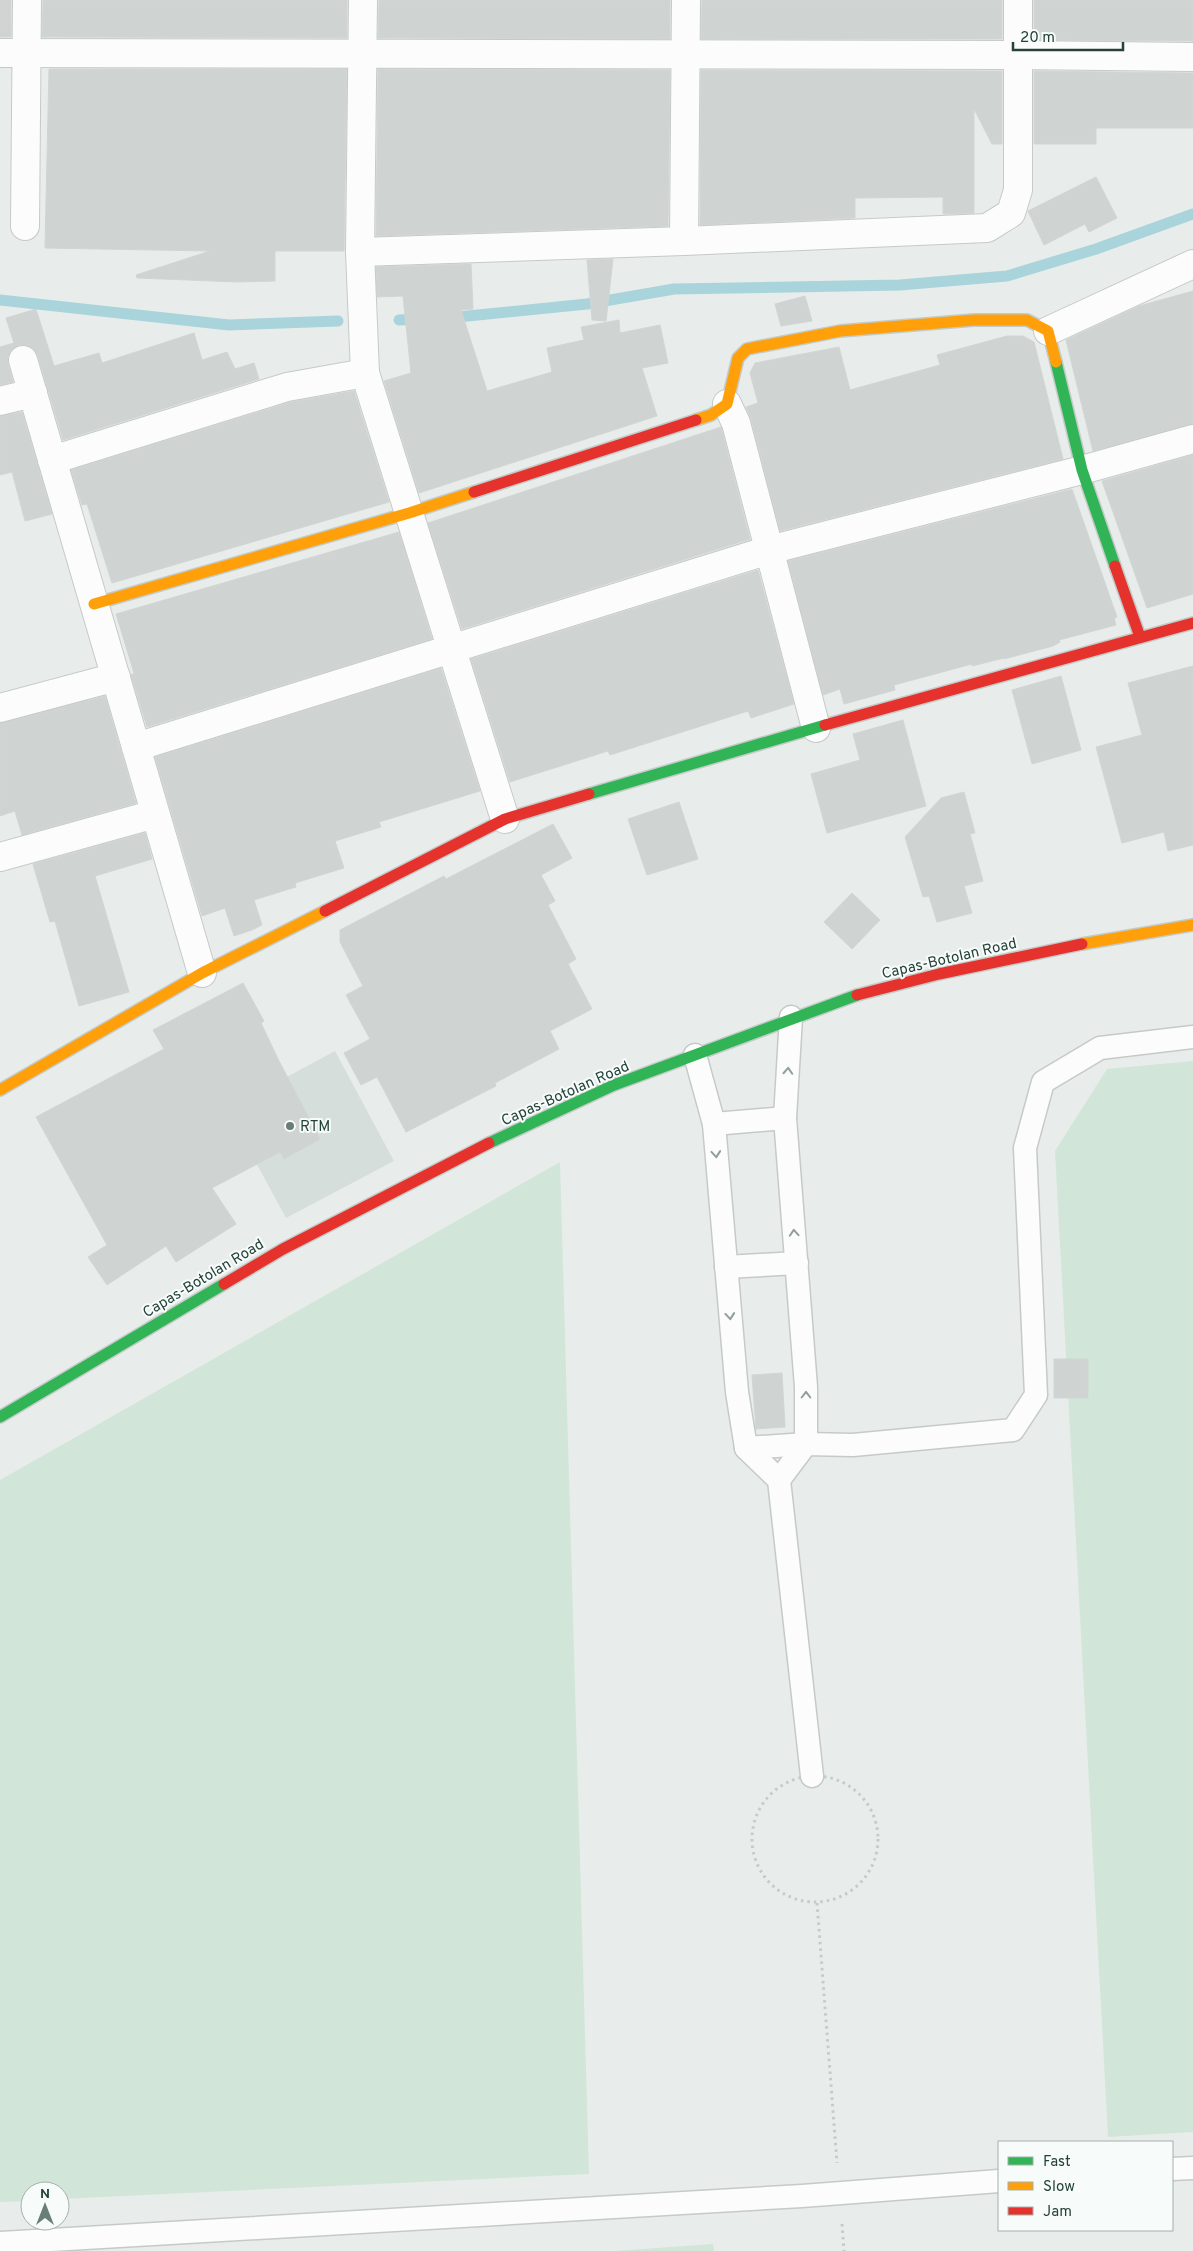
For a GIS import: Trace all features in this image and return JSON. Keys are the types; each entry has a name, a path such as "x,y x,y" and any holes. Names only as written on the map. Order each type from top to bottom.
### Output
{"street":[{"path":"25,226 27,0"},
{"path":"363,0 360,252 365,373 505,819"},
{"path":"684,241 686,0"},
{"path":"360,252 987,228 1011,213 1018,190 1018,0"},
{"path":"0,54 685,54 1193,57"},
{"path":"816,728 736,423 727,404 738,358 747,349 840,331 974,320 1027,320 1048,330 1193,264"},
{"path":"1048,330 1082,470 1140,638"},
{"path":"23,360 202,973"},
{"path":"52,460 287,387 365,373"},
{"path":"0,402 33,393"},
{"path":"94,604 409,513 711,415 727,404"},
{"path":"136,747 769,550 1082,470 1193,439"},
{"path":"0,1090 202,973 505,819 816,728 1193,623"},
{"path":"0,708 116,676"},
{"path":"0,857 155,814"},
{"name":"Capas-Botolan Road","path":"0,1417 282,1249 521,1128 614,1085 695,1056 791,1017 849,997 939,974 1128,935 1193,925"}],"lane":[{"path":"779,1480 806,1444 806,1387 785,1118 791,1017"},
{"path":"746,1448 806,1444 853,1445 1013,1430 1036,1395 1025,1148 1043,1082 1100,1048 1193,1038"},
{"path":"695,1056 714,1124 737,1392 746,1448 779,1480 812,1776"},
{"path":"714,1124 785,1118"},
{"path":"726,1267 796,1263"},
{"path":"1173,2169 1193,2168"},
{"path":"0,2243 839,2193 998,2181"}],"path":[{"path":"812,1776 834,1779 853,1789 869,1806 877,1826 878,1848 871,1868 858,1886 838,1898 817,1902 798,1900 764,1878 755,1861 752,1842 754,1822 762,1804 775,1790 793,1780 812,1776"},
{"path":"817,1902 844,2251"}],"shaded area":[{"path":"335,1051 394,1161 286,1218 227,1109"}],"green space":[{"path":"1193,1061 1193,2132 1108,2137 1055,1151 1107,1069"},
{"path":"560,1162 589,2174 70,2199 70,2181 20,2181 20,2201 0,2202 0,1480"},
{"path":"713,2244 714,2251 615,2251"}],"building":[{"path":"0,0 11,0 11,37 0,37"},
{"path":"43,0 347,0 347,38 42,37"},
{"path":"379,0 670,0 670,39 378,38"},
{"path":"702,0 1002,0 1002,39 701,39"},
{"path":"1034,0 1193,0 1193,41 1034,40"},
{"path":"49,69 347,69 344,251 275,251 275,281 238,282 137,278 136,275 210,251 45,248"},
{"path":"378,69 670,70 668,226 376,236"},
{"path":"701,70 1002,71 1002,144 992,144 974,109 974,213 943,214 943,197 855,198 855,218 700,225"},
{"path":"1034,71 1193,73 1193,128 1096,128 1096,144 1034,144"},
{"path":"1096,177 1117,218 1089,232 1085,224 1044,245 1028,211"},
{"path":"613,259 606,321 592,320 587,260"},
{"path":"471,264 473,309 461,310 487,391 552,372 547,348 584,340 581,327 619,320 620,333 660,325 668,363 642,368 657,416 419,493 384,381 411,373 403,296 377,297 376,267"},
{"path":"1193,291 1193,424 1093,451 1066,340 1139,306"},
{"path":"805,296 812,321 781,326 775,304"},
{"path":"36,309 54,366 99,353 102,363 194,333 202,360 227,352 235,369 254,363 259,379 63,440 38,356 33,348 19,345 11,350 8,364 13,382 0,385 0,347 14,343 6,318"},
{"path":"1007,336 1023,336 1034,342 1063,459 780,531 751,419 746,407 758,403 750,373 755,363 839,347 850,390 940,365 937,355"},
{"path":"354,391 389,502 112,583 87,504 82,505 71,470 291,402"},
{"path":"22,412 52,514 25,521 12,472 0,475 0,416"},
{"path":"721,427 750,539 462,629 428,523"},
{"path":"1193,455 1193,594 1147,608 1102,481"},
{"path":"1072,489 1117,617 1114,618 1116,625 1059,640 1060,642 1053,646 1004,659 972,666 972,664 894,685 895,690 844,704 840,689 823,695 788,561"},
{"path":"399,532 432,639 147,727 131,675 134,673 116,614"},
{"path":"758,570 794,704 751,718 748,711 610,755 608,751 510,782 471,659"},
{"path":"1193,666 1193,845 1168,851 1164,832 1122,843 1096,747 1142,735 1128,683"},
{"path":"441,668 480,791 379,822 381,827 335,841 344,868 295,883 296,887 254,900 262,925 252,930 234,936 225,908 202,916 155,757"},
{"path":"1061,676 1081,750 1032,764 1012,690"},
{"path":"105,696 136,803 22,835 15,811 0,816 0,723"},
{"path":"903,720 926,806 827,833 811,774 860,760 853,734"},
{"path":"964,792 975,833 970,834 983,881 964,886 972,913 937,922 929,896 923,897 905,837 941,798"},
{"path":"679,802 698,859 647,875 628,819"},
{"path":"553,824 572,858 541,875 555,901 548,905 576,959 568,964 592,1009 550,1031 559,1049 495,1083 496,1086 406,1132 377,1077 361,1085 344,1053 370,1039 346,995 363,986 340,942 340,930 444,876 446,879"},
{"path":"145,833 152,859 95,876 129,992 79,1006 55,921 50,922 33,864"},
{"path":"852,893 880,920 852,949 824,922"},
{"path":"243,983 264,1021 261,1023 278,1059 320,1139 284,1159 280,1152 212,1188 236,1224 176,1262 166,1246 107,1285 88,1257 107,1245 36,1117 164,1049 153,1030"},
{"path":"1054,1359 1088,1359 1088,1398 1054,1398"},
{"path":"782,1373 785,1427 756,1429 752,1375"}],"waterway":[{"path":"448,318 587,304 674,289 900,285 1007,276 1096,249 1193,214"},
{"path":"0,300 229,325 338,321"},
{"path":"399,320 419,319"}],"traffic: fast":[{"path":"1056,362 1082,470 1115,566"},
{"path":"589,794 825,725"},
{"path":"489,1143 614,1085 857,995"},
{"path":"0,1417 224,1284"}],"traffic: slow":[{"path":"696,420 711,415 727,404 738,358 747,349 840,331 974,320 1027,320 1048,331 1056,362"},
{"path":"94,604 409,513 474,492"},
{"path":"0,1090 202,973 325,911"},
{"path":"1082,944 1193,925"}],"traffic: jam":[{"path":"474,492 696,420"},
{"path":"1115,566 1140,637"},
{"path":"825,725 1193,623"},
{"path":"325,911 505,819 589,794"},
{"path":"857,995 939,974 1082,944"},
{"path":"224,1284 283,1249 489,1143"}],"place":[{"name":"RTM","path":"290,1126"}]}
